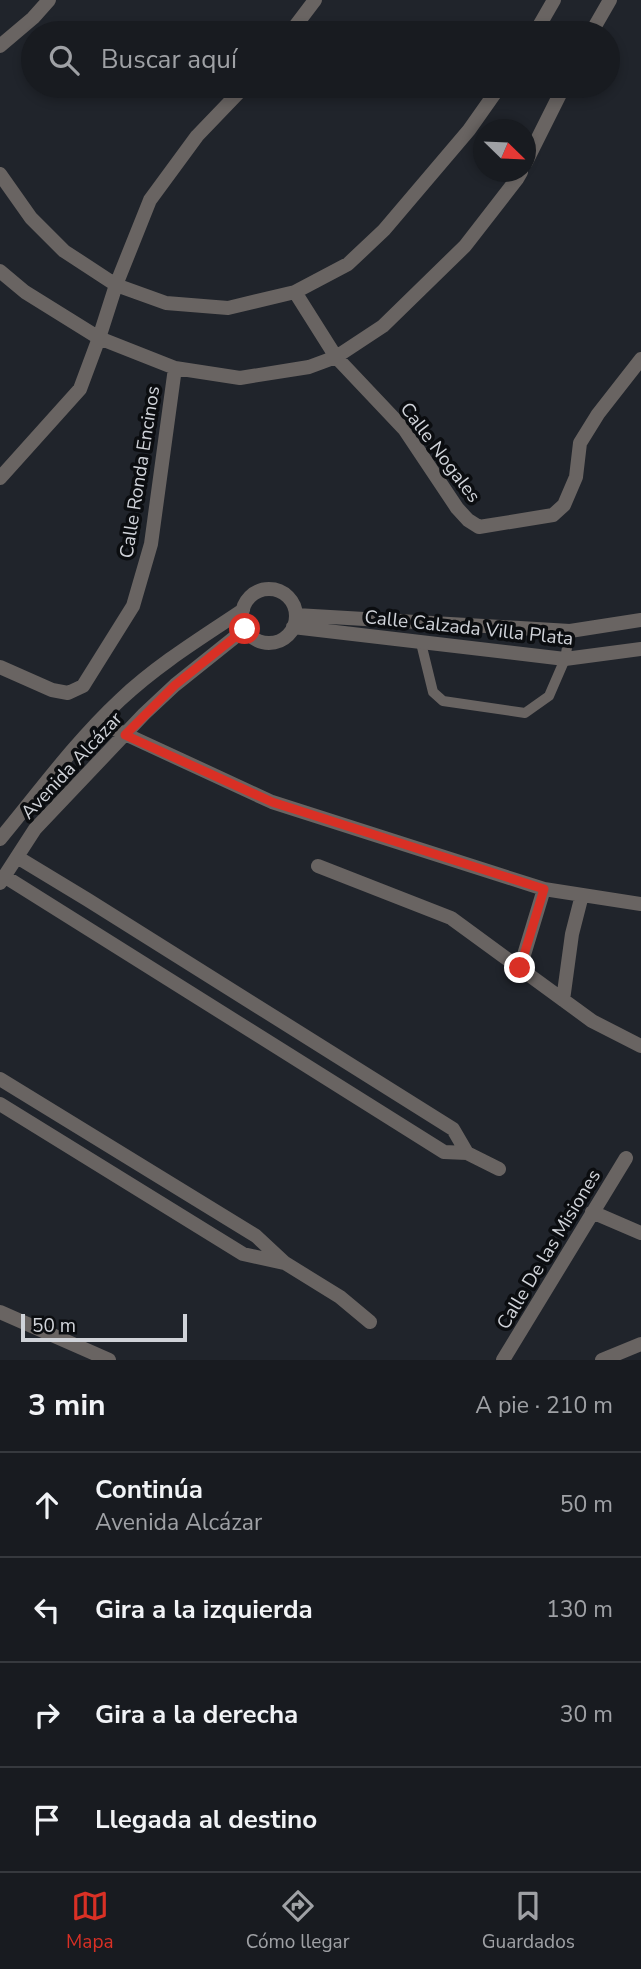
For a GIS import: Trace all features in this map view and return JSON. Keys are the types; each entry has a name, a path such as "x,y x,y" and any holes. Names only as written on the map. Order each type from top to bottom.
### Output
{"street":[{"path":"29,21 49,0"},
{"path":"299,21 315,0"},
{"path":"542,21 554,0"},
{"path":"598,21 610,0"},
{"path":"0,46 21,28"},
{"path":"0,478 80,389 116,285 150,200 197,136 233,98"},
{"path":"0,173 31,218 64,251 116,285 166,303 228,308 295,292 348,264 384,230 469,130 492,98"},
{"path":"536,142 558,98"},
{"path":"0,271 24,292 99,338 175,368 240,378 309,367 336,357 383,326 465,246 515,182"},
{"name":"Calle Nogales","path":"295,292 336,357 405,430 457,508 479,527 553,514 564,505 576,477 580,443 598,414 641,359"},
{"name":"Calle Ronda Encinos","path":"0,667 52,690 68,693 83,686 133,606 151,544 175,368"},
{"path":"270,589 279,591 294,606 294,621 287,636 279,641 259,641 245,629 243,610 254,593 270,589"},
{"name":"Avenida Alcázar","path":"0,839 120,700 161,666 243,610"},
{"name":"Calle Calzada Villa Plata","path":"294,621 570,631 641,620"},
{"name":"Calle Calzada Villa Plata","path":"294,621 421,643 565,659 641,649"},
{"name":"Avenida Alcázar","path":"2,880 35,829 125,735 175,685 245,629"},
{"path":"99,722 272,802 544,889 641,904"},
{"path":"17,857 453,1129 467,1153"},
{"path":"318,866 452,918 592,1021 641,1046"},
{"path":"2,880 75,919 444,1152 467,1153 499,1168"},
{"path":"520,968 544,889"},
{"path":"563,1000 572,934 582,895"},
{"path":"75,919 88,900"},
{"path":"254,1032 268,1012"},
{"path":"0,1079 256,1236 285,1263 340,1297 370,1322"},
{"path":"0,1104 243,1254 285,1263"},
{"name":"Calle De las Misiones","path":"503,1360 626,1158"},
{"path":"592,1212 641,1233"},
{"path":"0,1312 109,1360"},
{"path":"602,1360 641,1344"}],"lane":[{"path":"421,643 433,692 443,701 526,713 549,696 565,659 570,631"}],"route":[{"path":"245,629 175,685 125,735 272,802 544,889 520,968"}]}
